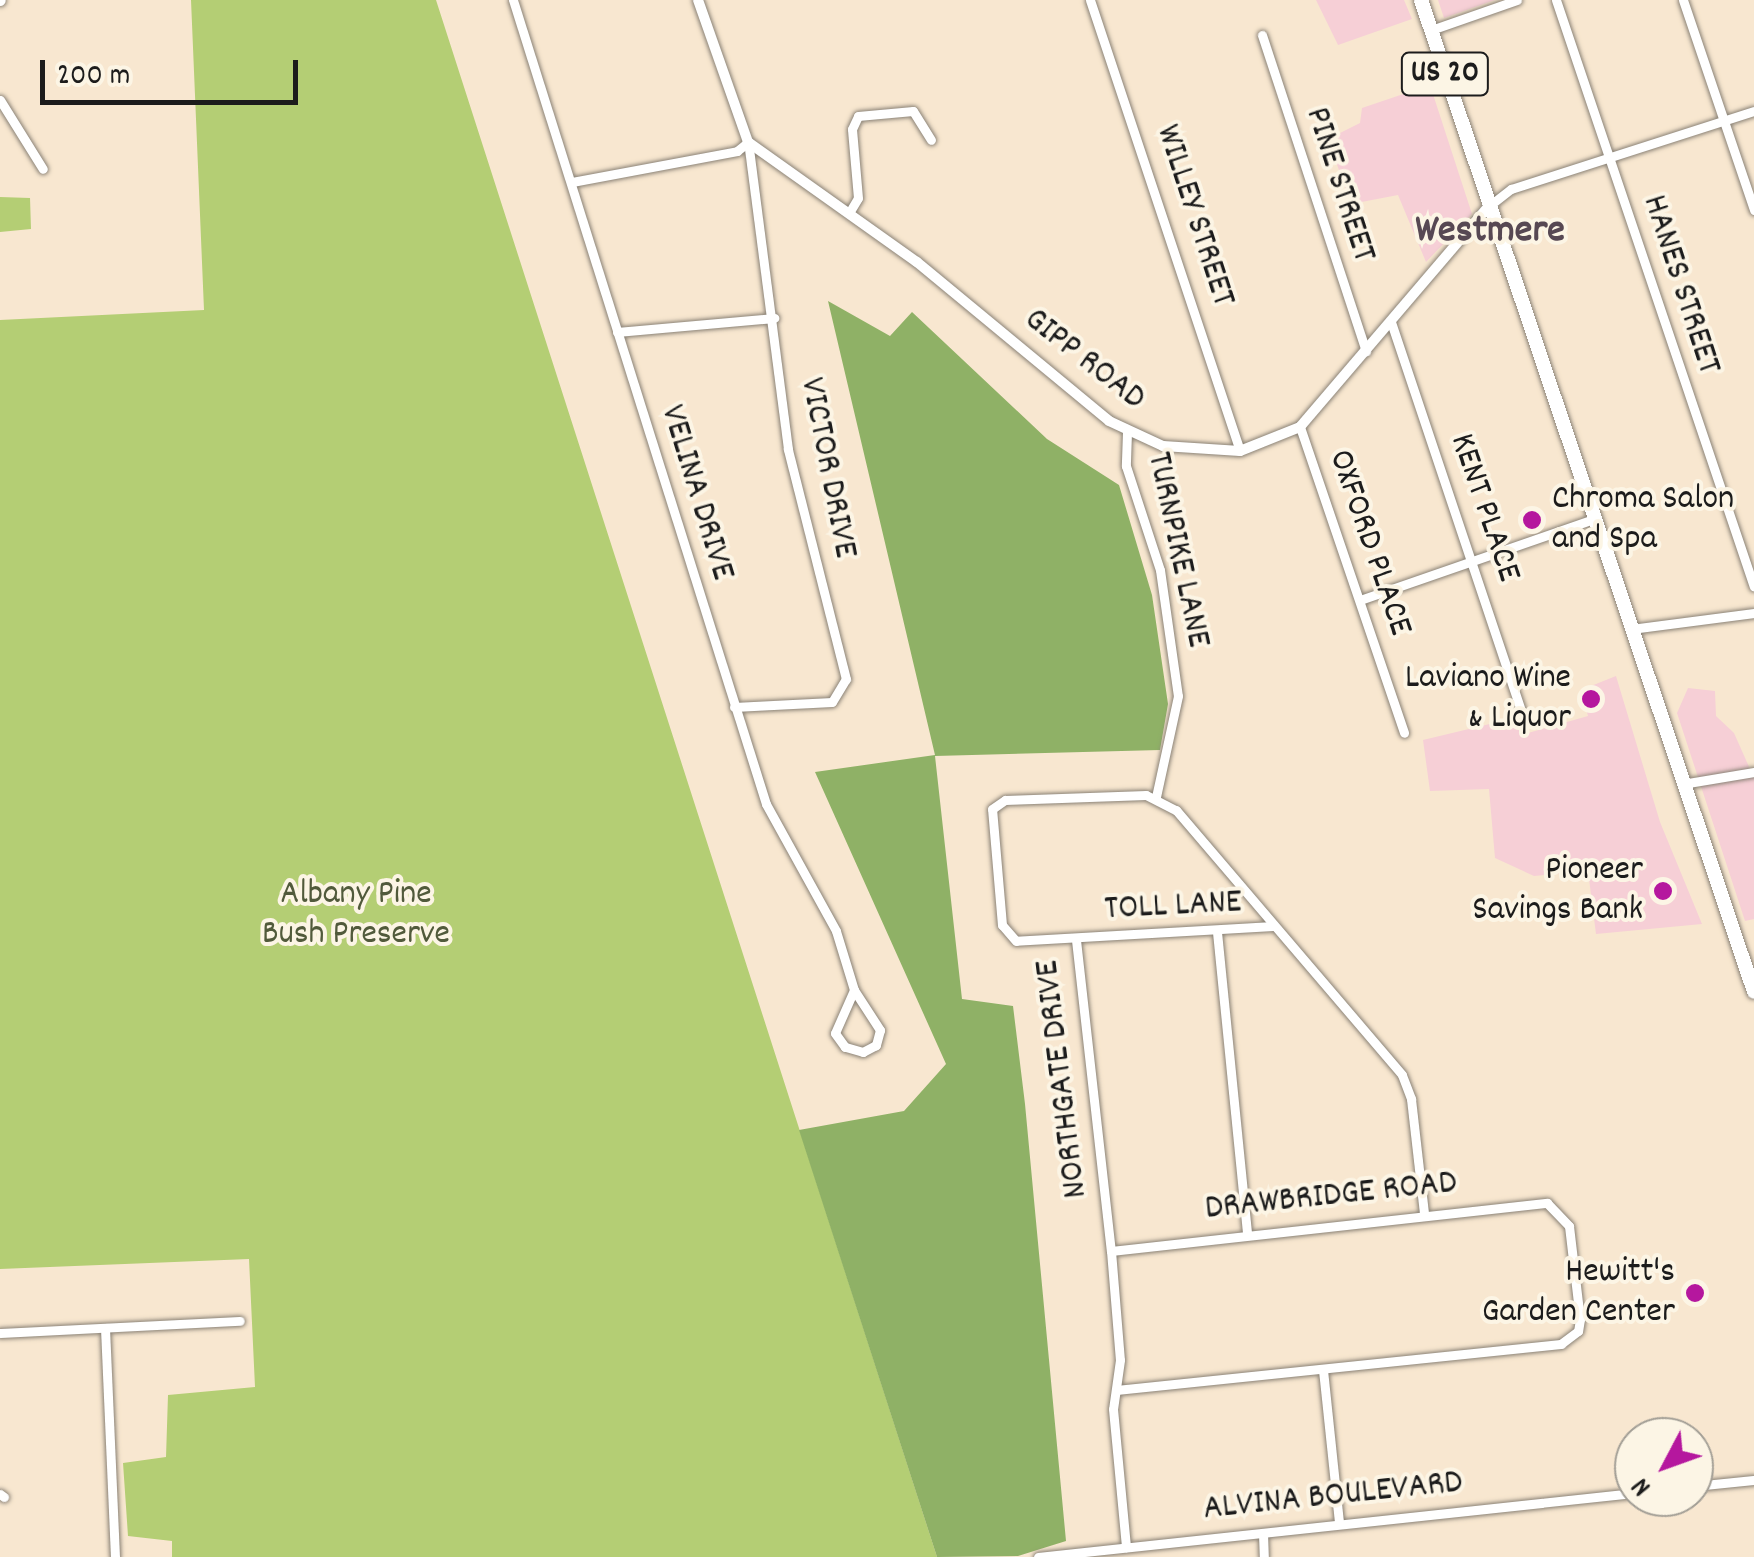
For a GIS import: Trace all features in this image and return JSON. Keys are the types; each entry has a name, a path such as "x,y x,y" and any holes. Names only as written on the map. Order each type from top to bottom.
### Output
{"main road":[{"name":"US 20","path":"1421,0 1754,992"}],"street":[{"name":"VELINA DRIVE","path":"513,0 766,804 836,931 854,990 880,1030 876,1045 863,1052 845,1047 835,1033 854,990"},
{"path":"572,182 737,151 748,142 698,0"},
{"name":"WILLEY STREET","path":"1090,0 1240,451"},
{"path":"1431,30 1517,0"},
{"name":"HANES STREET","path":"1556,0 1754,587"},
{"path":"1682,0 1754,210"},
{"name":"PINE STREET","path":"1262,35 1366,352"},
{"path":"0,100 42,169"},
{"path":"849,213 858,198 852,129 858,116 914,110 931,140"},
{"path":"1488,206 1503,192 1754,111"},
{"name":"GIPP ROAD","path":"748,142 849,213 1128,432 1182,451 1240,451 1300,427 1488,206"},
{"name":"VICTOR DRIVE","path":"734,708 832,702 846,685 788,449 774,318 748,142"},
{"path":"618,332 774,318"},
{"name":"KENT PLACE","path":"1391,322 1522,713"},
{"name":"OXFORD PLACE","path":"1300,427 1404,733"},
{"name":"TURNPIKE LANE","path":"1128,432 1126,466 1160,570 1178,696 1156,797"},
{"path":"1360,600 1594,519"},
{"path":"1632,629 1754,613"},
{"path":"1682,784 1754,772"},
{"path":"1156,797 1187,823 1402,1075 1411,1099 1424,1214"},
{"name":"NORTHGATE DRIVE","path":"1126,1547 1114,1428 1118,1390 1112,1251 1076,940 1023,943 1005,932 992,809 1006,800 1156,797"},
{"name":"TOLL LANE","path":"1076,940 1272,926"},
{"path":"1217,932 1247,1234"},
{"name":"DRAWBRIDGE ROAD","path":"1112,1251 1424,1214 1528,1204 1557,1208 1572,1245 1580,1319 1573,1338 1323,1370"},
{"path":"0,1333 240,1321"},
{"path":"106,1328 116,1557"},
{"path":"1118,1390 1323,1370 1338,1523"},
{"path":"1714,1484 1754,1480"},
{"name":"ALVINA BOULEVARD","path":"1038,1557 1614,1495"},
{"path":"1263,1533 1264,1557"}],"shaded area":[{"path":"1316,0 1404,0 1412,19 1338,45"},
{"path":"1438,0 1495,0 1444,18"},
{"path":"1430,85 1472,214 1426,262 1398,195 1351,204 1328,139 1360,123 1362,108"},
{"path":"1616,676 1660,822 1702,924 1596,934 1588,871 1534,876 1495,858 1489,789 1430,791 1423,740 1498,722 1528,733 1588,716 1581,690"},
{"path":"1688,688 1715,691 1716,716 1734,733 1754,778 1754,919 1745,921 1677,713"}],"green space":[{"name":"Albany Pine Bush Preserve","path":"191,0 436,0 937,1557 172,1557 172,1541 128,1536 123,1463 166,1457 168,1395 255,1387 249,1259 0,1269 0,320 204,310"},
{"path":"0,197 30,198 31,229 0,232"},
{"path":"828,301 890,336 912,312 1047,439 1119,485 1152,595 1168,704 1160,750 935,756 962,999 1013,1006 1025,1104 1066,1541 1018,1556 937,1557 799,1130 904,1111 946,1064 815,772 935,755"}],"place":[{"name":"Chroma Salon and Spa","path":"1532,520"},
{"name":"Laviano Wine & Liquor","path":"1591,699"},
{"name":"Pioneer Savings Bank","path":"1663,891"},
{"name":"Hewitt's Garden Center","path":"1695,1293"}],"district":[{"name":"Westmere","path":"1490,233"}]}
